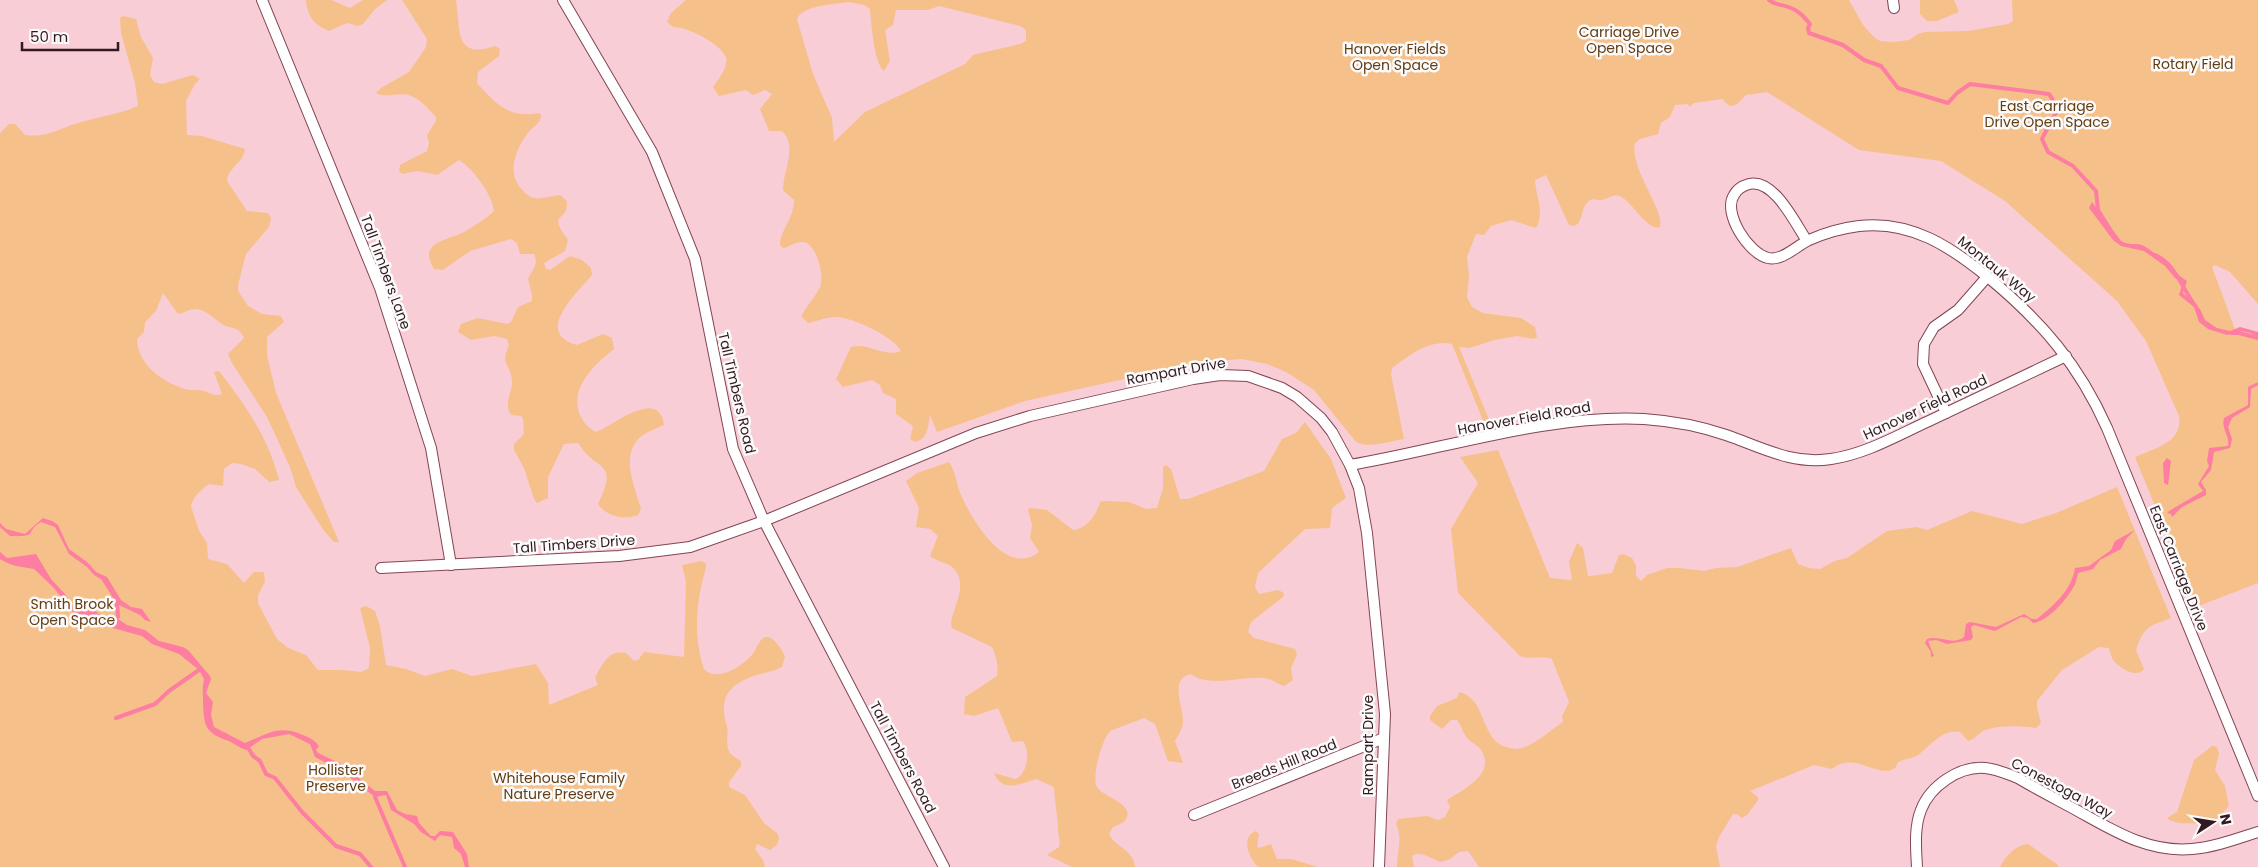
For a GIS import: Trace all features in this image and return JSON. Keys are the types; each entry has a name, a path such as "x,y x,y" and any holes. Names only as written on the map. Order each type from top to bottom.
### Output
{"street":[{"name":"Tall Timbers Lane","path":"262,0 380,288 431,448 451,565"},
{"name":"Tall Timbers Road","path":"563,0 652,152 695,259 733,448 764,521 944,867"},
{"name":"Montauk Way","path":"1807,241 1769,187 1754,183 1744,186 1735,193 1730,203 1731,215 1754,251 1759,255 1772,258 1780,257 1807,241 1832,232 1859,226 1893,226 1912,231 1945,245 1987,277 2030,314 2066,356"},
{"path":"1946,413 1923,364 1924,344 1934,327 1958,310 1987,277"},
{"name":"Hanover Field Road","path":"1350,465 1563,423 1616,418 1646,419 1682,424 1723,434 1782,456 1809,460 1830,460 1866,450 2066,356"},
{"name":"East Carriage Drive","path":"2066,356 2095,401 2107,428 2258,796"},
{"name":"Rampart Drive","path":"764,521 976,433 1030,416 1220,375 1248,376 1282,388 1297,397 1321,418 1350,465 1359,488 1367,533 1384,714 1379,867"},
{"name":"Tall Timbers Drive","path":"381,568 619,556 690,547 764,521"},
{"name":"Breeds Hill Road","path":"1194,815 1384,738"},
{"name":"Conestoga Way","path":"1917,867 1917,838 1921,809 1927,799 1941,783 1969,770 1984,768 2000,771 2018,778 2125,837 2145,844 2164,848 2191,849 2230,842 2258,832"}],"green space":[{"path":"306,0 331,0 350,8 363,0 387,0 375,9 363,24 358,26 347,23 329,31 319,26 312,19"},
{"path":"402,0 456,0 459,31 466,45 472,49 495,46 500,49 499,56 478,72 477,83 503,108 519,114 539,113 541,115 539,122 528,133 517,152 514,166 515,180 528,196 542,198 560,195 567,201 564,213 558,221 568,240 565,251 544,263 546,269 550,270 570,256 582,260 591,268 592,275 563,312 559,322 559,331 564,339 577,345 603,334 612,338 614,349 585,378 578,396 577,405 580,415 586,425 596,432 623,417 645,409 654,409 660,414 664,425 643,435 635,442 631,451 630,470 641,509 638,515 622,517 611,515 598,504 607,480 606,473 603,468 585,453 578,443 564,444 548,477 548,498 537,503 534,499 524,468 514,450 514,444 524,434 523,419 521,416 511,415 508,406 512,380 505,360 509,345 507,339 494,336 471,340 458,332 461,324 478,318 507,324 511,322 518,307 532,301 528,279 536,261 534,254 520,254 517,243 511,239 470,251 443,270 434,269 429,253 432,247 443,240 464,232 484,220 494,211 493,204 486,190 471,170 459,160 437,175 418,171 402,174 399,171 400,165 427,151 429,143 427,135 436,121 436,117 415,97 402,94 380,95 376,93 381,88 409,72 426,47 427,39"},
{"path":"686,0 1849,0 1863,25 1875,38 1880,41 1894,42 1909,40 1925,32 1968,31 2008,24 2013,21 2012,0 2258,0 2258,304 2230,272 2215,265 2212,267 2236,332 2250,333 2258,337 2258,382 2256,383 2258,385 2258,583 2196,607 2135,457 2159,447 2172,438 2177,433 2179,416 2146,341 2117,301 2005,201 1941,161 1859,150 1767,92 1746,95 1737,104 1732,106 1722,99 1694,103 1689,107 1688,104 1675,105 1670,117 1661,123 1658,134 1640,139 1635,143 1637,164 1657,210 1660,227 1650,225 1628,202 1619,196 1612,196 1603,200 1590,200 1584,208 1578,224 1569,225 1546,175 1535,180 1540,210 1539,222 1536,228 1511,220 1491,226 1484,235 1476,234 1467,257 1469,276 1467,297 1472,307 1483,313 1521,318 1535,327 1537,337 1534,339 1517,336 1469,348 1459,347 1490,422 1484,423 1452,344 1444,343 1427,346 1405,358 1392,368 1391,374 1404,439 1380,444 1367,445 1356,442 1314,390 1286,372 1267,364 1242,359 1201,362 1025,401 937,432 930,415 925,435 915,442 910,439 913,426 896,414 896,399 883,393 880,385 872,380 843,387 836,379 851,347 864,346 895,353 901,351 897,346 882,334 852,320 833,317 808,323 801,316 820,287 820,267 815,252 806,243 799,242 783,248 780,245 782,234 792,213 794,200 783,190 789,151 787,137 782,131 769,131 760,109 772,94 765,90 753,95 746,90 719,96 713,87 726,66 726,58 718,47 703,37 686,29 673,27 667,22 671,13","holes":["849,2 864,5 870,9 875,52 884,71 890,61 885,30 893,25 896,10 928,10 939,6 1020,26 1026,30 1026,41 973,55 965,64 865,112 834,142 832,118 813,74 797,19 800,14 820,6"]},
{"path":"1920,0 1954,0 1959,12 1937,21 1927,21 1920,14"},
{"path":"123,16 136,19 141,37 153,58 150,75 154,82 162,84 193,75 200,79 195,84 186,101 187,135 202,136 245,149 242,158 230,172 227,181 247,211 268,213 271,218 269,227 246,254 238,291 248,306 262,314 281,316 284,322 267,337 267,355 276,393 339,542 334,542 324,531 296,487 290,467 267,417 232,363 228,354 244,338 242,334 237,329 222,324 202,310 194,309 178,314 163,293 156,311 145,322 144,332 137,339 138,348 146,364 160,377 176,386 190,390 202,390 215,395 222,394 214,372 219,371 255,422 269,450 279,480 269,482 255,469 232,463 224,469 223,486 209,484 198,493 191,506 199,531 207,543 208,559 227,564 244,583 254,572 264,572 265,582 258,595 258,603 277,639 288,648 306,655 318,670 361,672 369,668 370,648 360,608 366,606 375,611 380,626 386,665 406,669 425,676 452,669 472,676 536,664 548,683 549,705 598,685 595,678 597,673 606,659 615,653 626,653 634,661 638,660 644,652 684,657 686,582 682,565 702,561 706,564 706,568 698,606 697,631 704,669 709,673 722,674 736,668 752,655 760,641 766,637 775,641 785,656 782,667 750,677 735,685 726,697 724,704 728,749 741,762 741,766 729,782 729,787 745,795 764,823 778,834 777,845 770,850 757,844 755,849 763,860 765,867 0,867 0,133 9,124 15,124 25,135 46,134 138,106 135,83 121,33 120,18"},
{"path":"1305,422 1331,459 1346,498 1332,508 1330,528 1305,529 1258,573 1255,587 1259,594 1278,590 1284,593 1283,597 1251,622 1248,632 1254,638 1295,649 1297,655 1291,668 1293,680 1284,686 1266,678 1216,681 1198,678 1191,674 1184,677 1179,687 1183,723 1175,741 1183,763 1168,761 1155,724 1144,718 1110,731 1098,759 1095,776 1097,787 1127,810 1124,822 1113,827 1109,834 1131,856 1135,867 1072,867 1047,855 1059,847 1054,789 1052,786 1036,779 1007,785 997,779 994,773 1015,779 1022,773 1027,757 1023,741 1012,742 998,708 974,716 964,714 965,697 997,676 996,657 992,647 952,628 951,622 960,591 960,582 951,566 930,556 938,536 930,529 916,527 919,508 906,481 917,473 949,462 966,506 982,531 1003,552 1014,558 1027,558 1039,552 1030,538 1032,525 1028,510 1030,508 1047,510 1073,530 1083,527 1091,520 1100,502 1129,502 1146,509 1157,508 1163,488 1163,467 1166,465 1171,469 1180,499 1188,499 1264,471 1282,439 1296,433"},
{"path":"1498,450 1550,578 1572,580 1569,562 1577,543 1583,548 1588,576 1612,573 1619,555 1623,554 1632,558 1636,566 1636,576 1641,581 1647,575 1667,568 1704,571 1716,568 1737,567 1791,548 1798,564 1820,569 1835,561 1847,558 1887,531 1916,527 1927,530 1972,511 2022,524 2056,513 2117,487 2171,618 2152,625 2142,636 2136,650 2144,669 2141,672 2133,673 2124,669 2113,660 2109,648 2099,647 2062,670 2037,701 2041,723 2036,728 2010,726 1991,728 1968,741 1960,732 1954,731 1942,735 1918,755 1901,761 1895,768 1888,771 1881,771 1858,763 1841,764 1832,769 1814,765 1750,791 1758,797 1758,800 1747,815 1742,818 1737,814 1733,814 1719,837 1716,846 1720,867 1479,867 1468,851 1459,852 1450,859 1441,862 1422,854 1415,854 1412,856 1414,867 1397,867 1399,835 1396,824 1398,819 1427,816 1438,820 1445,817 1450,807 1447,800 1476,780 1485,767 1485,759 1481,750 1467,738 1457,720 1451,720 1442,729 1430,720 1430,716 1437,706 1457,698 1459,692 1468,696 1475,702 1487,728 1498,743 1508,748 1518,749 1535,742 1563,722 1562,716 1569,702 1552,659 1520,656 1458,593 1451,529 1478,483 1460,457"},
{"path":"2212,746 2217,747 2219,754 2215,770 2225,786 2229,806 2209,827 2172,821 2167,818 2177,812 2194,760"},
{"path":"1256,831 1259,834 1257,846 1259,848 1271,844 1277,859 1291,859 1318,867 1258,867 1249,853 1247,843 1251,834"},
{"path":"2028,844 2058,865 2058,867 2000,867 2011,852 2019,846"}],"shaded area":[{"path":"2092,202 2121,241 2144,246 2187,281 2183,293 2200,309 2205,320 2217,328 2230,331 2240,327 2258,332 2258,337 2240,331 2227,335 2208,329 2199,322 2194,307 2179,295 2183,282 2175,278 2165,266 2144,251 2121,246 2113,240 2089,208"},
{"path":"2258,382 2258,385 2251,389 2250,407 2232,418 2228,427 2232,439 2230,448 2214,452 2211,470 2201,482 2206,490 2206,495 2182,507 2172,517 2171,514 2167,513 2169,511 2203,491 2198,484 2209,466 2207,461 2209,448 2228,446 2223,422 2224,418 2248,405 2248,387"},
{"path":"2167,458 2171,461 2168,485 2164,483 2163,463"},
{"path":"43,518 58,525 69,549 87,562 96,572 107,577 121,600 131,607 142,609 151,622 117,604 101,579 69,554 55,527 41,522 29,535 10,536 0,527 0,523 6,529 25,534"},
{"path":"2135,530 2126,539 2121,549 2100,560 2093,569 2078,573 2075,585 2070,593 2056,610 2044,619 2033,623 2028,618 2021,617 1995,631 1974,625 1971,627 1973,637 1971,640 1947,644 1936,640 1928,641 1934,656 1931,657 1931,652 1925,643 1927,639 1960,640 1964,637 1966,624 1970,622 1996,627 2024,614 2032,619 2037,619 2066,590 2075,568 2089,566 2111,550 2115,541"},
{"path":"0,552 7,558 36,554 51,579 65,594 75,609 81,611 94,610 109,622 115,617 127,625 145,630 159,641 188,650 210,676 211,679 206,693 213,702 211,715 214,727 245,743 280,730 287,730 310,738 319,746 316,750 318,753 341,764 375,791 387,791 397,810 405,814 417,816 419,823 431,836 435,836 440,831 453,832 467,854 469,867 465,867 461,854 454,848 452,837 440,835 435,841 421,832 414,824 391,810 386,795 375,797 343,772 315,757 310,744 289,734 262,739 246,750 210,732 204,718 204,679 199,670 179,654 152,644 142,636 109,627 92,617 75,614 53,587 34,569 16,566 0,559"}],"waterway":[{"path":"1769,0 1794,9 1799,13 1810,24 1808,28 1809,33 1843,45 1864,60 1881,66 1898,88 1948,103 1957,93 1970,84 2049,94 2053,101 2055,112 2042,139 2048,152 2073,166 2096,191 2098,210 2111,231"},
{"path":"2155,255 2173,270 2196,307"},
{"path":"2231,333 2258,338"},
{"path":"117,604 118,617"},
{"path":"116,718 155,704 169,691 199,670"},
{"path":"249,749 253,756 260,761 266,774 275,778 302,812 336,846 360,854 371,867"},
{"path":"375,797 405,867"}],"park label":[{"name":"Carriage Drive Open Space","path":"1629,40"},
{"name":"Hanover Fields Open Space","path":"1395,58"},
{"name":"Rotary Field","path":"2193,64"},
{"name":"East Carriage Drive Open Space","path":"2047,114"},
{"name":"Smith Brook Open Space","path":"72,612"},
{"name":"Hollister Preserve","path":"336,778"},
{"name":"Whitehouse Family Nature Preserve","path":"559,786"}]}
